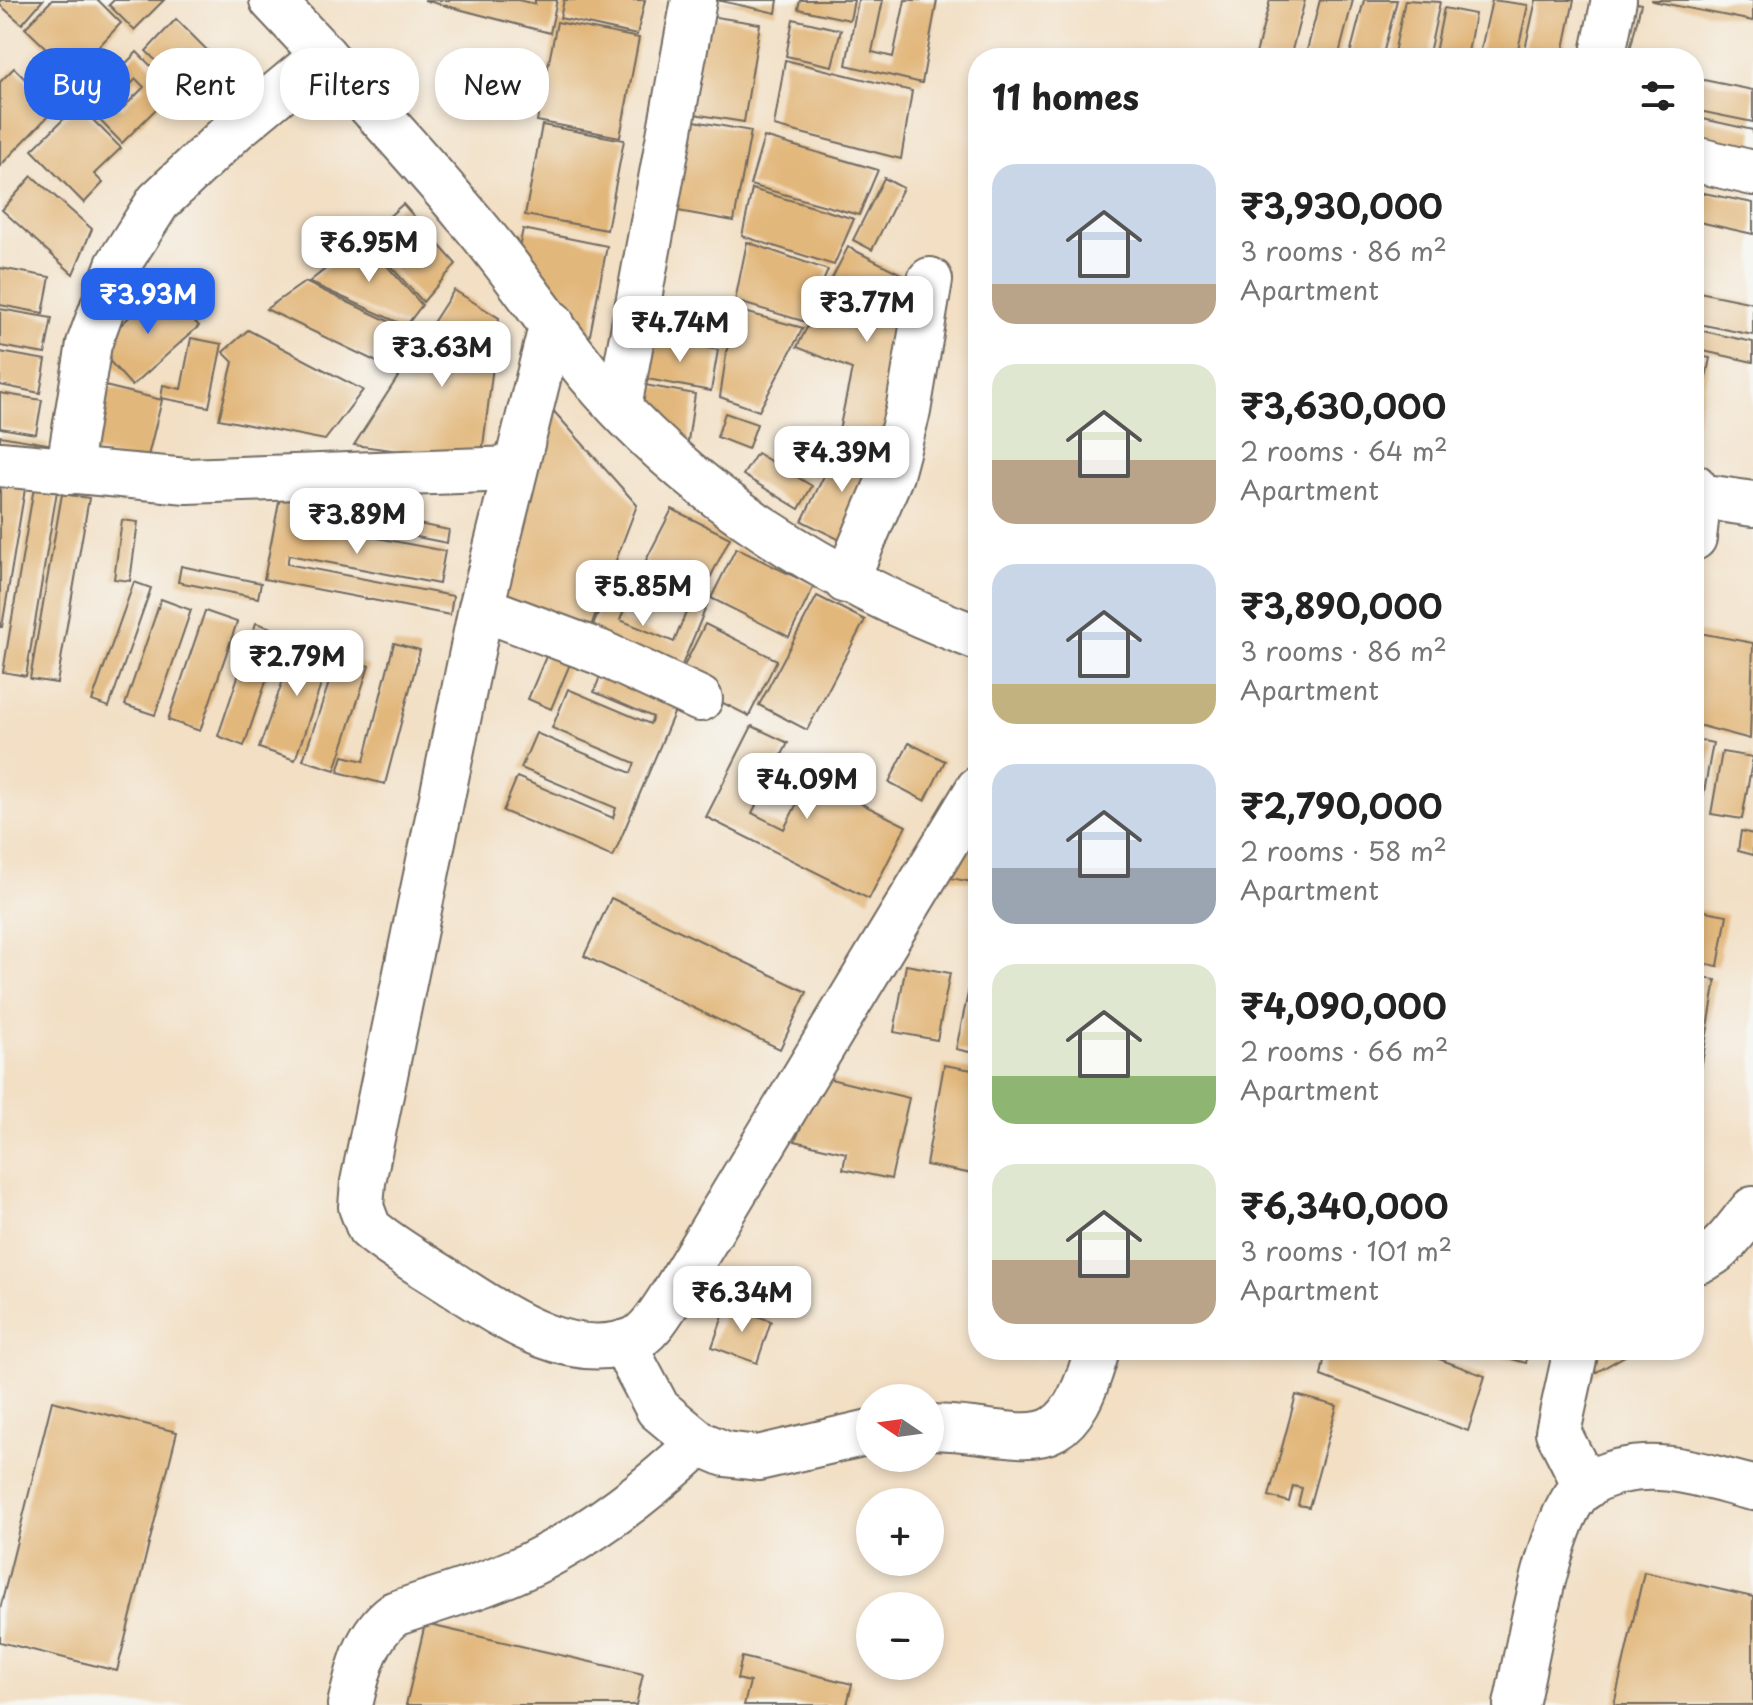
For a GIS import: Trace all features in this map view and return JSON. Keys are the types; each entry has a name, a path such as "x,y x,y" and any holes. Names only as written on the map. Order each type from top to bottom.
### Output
{"street":[{"path":"272,0 317,48"},
{"path":"619,407 694,0"},
{"path":"1604,48 1614,0"},
{"path":"68,472 89,344 118,265 158,202 235,129 280,92"},
{"path":"382,120 466,214 587,372 619,407 710,490 846,581 968,634"},
{"path":"1704,161 1753,173"},
{"path":"846,581 891,475 908,411 930,280"},
{"path":"552,323 513,469 481,608 363,1182 361,1207 369,1228 384,1241 513,1323 567,1343 608,1346 636,1339 657,1318 673,1294 968,806"},
{"path":"0,464 133,479 223,481 319,474 513,469"},
{"path":"1704,507 1753,504"},
{"path":"481,608 599,652 700,699"},
{"path":"1704,1260 1720,1249 1753,1209"},
{"path":"623,1343 658,1409 699,1443 725,1454 758,1458 856,1435"},
{"path":"944,1429 992,1435 1033,1435 1059,1428 1075,1412 1093,1360"},
{"path":"1574,1360 1558,1432 1586,1487"},
{"path":"350,1705 369,1643 381,1624 394,1614 532,1564 614,1515 658,1482 699,1443"},
{"path":"1516,1705 1553,1548 1565,1516 1586,1487 1604,1475 1646,1468 1753,1488"}],"building":[{"path":"0,0 43,0 22,24 0,5"},
{"path":"52,0 98,0 121,23 97,48 46,48 25,28"},
{"path":"114,0 164,0 134,30 109,5"},
{"path":"424,0 518,0 535,4 535,0 557,0 550,33"},
{"path":"564,0 645,0 637,35 560,18"},
{"path":"716,0 778,0 776,13"},
{"path":"800,0 854,0 850,20 798,9"},
{"path":"858,0 883,0 872,52 893,57 905,0 937,0 922,83 846,65"},
{"path":"1270,0 1305,0 1293,48 1258,48"},
{"path":"1320,0 1353,0 1341,48 1308,48"},
{"path":"1364,0 1397,0 1385,48 1352,48"},
{"path":"1405,0 1440,2 1430,48 1395,48"},
{"path":"1492,0 1528,5 1518,48 1481,48"},
{"path":"1536,0 1574,0 1564,48 1525,48"},
{"path":"1625,0 1641,4 1630,48 1612,48"},
{"path":"1753,0 1753,21 1652,1"},
{"path":"1444,8 1475,14 1469,48 1436,48"},
{"path":"697,14 760,24 744,122 681,112"},
{"path":"176,19 205,48 149,48"},
{"path":"793,19 841,30 832,66 786,56"},
{"path":"557,22 639,38 620,137 537,121 549,120 549,62"},
{"path":"137,52 146,61 146,119 122,143 100,120 130,120 130,101 144,87 136,79 130,85 130,59"},
{"path":"785,60 912,91 901,159 774,126"},
{"path":"14,68 24,78 24,120 44,120 0,166 0,82"},
{"path":"1704,80 1753,90 1753,122 1704,112"},
{"path":"683,119 751,131 734,221 667,209"},
{"path":"1704,119 1753,130 1753,166 1704,156"},
{"path":"63,120 93,120 121,148 94,174 103,183 84,203 32,150"},
{"path":"542,125 624,140 607,230 525,215"},
{"path":"764,137 878,170 859,215 750,185"},
{"path":"32,176 92,229 73,274 2,210"},
{"path":"884,178 903,188 872,250 853,240"},
{"path":"752,189 854,219 834,265 742,236"},
{"path":"1704,193 1753,203 1753,234 1704,223"},
{"path":"403,204 456,264 423,302 365,238"},
{"path":"523,229 607,246 586,356 515,267"},
{"path":"363,239 422,305 406,326 309,282"},
{"path":"747,242 828,270 806,322 735,301"},
{"path":"848,247 921,284 890,457 838,435 852,369 797,347"},
{"path":"0,268 50,277 43,313 0,305"},
{"path":"305,282 405,329 381,364 266,309"},
{"path":"163,286 199,326 132,386 97,347"},
{"path":"454,290 499,318 481,462 354,445"},
{"path":"1704,293 1753,303 1753,335 1704,325"},
{"path":"0,309 52,318 45,354 0,346"},
{"path":"733,309 803,328 759,411 720,397"},
{"path":"248,330 363,390 325,440 219,419 233,362 223,352"},
{"path":"1704,331 1753,342 1753,362 1704,351"},
{"path":"650,337 718,350 711,391 642,378"},
{"path":"191,338 222,344 209,407 161,398 163,385 181,389"},
{"path":"0,352 46,360 40,393 0,385"},
{"path":"1704,357 1710,358 1704,387"},
{"path":"634,383 695,394 687,448 633,393"},
{"path":"101,385 162,400 146,464 86,450"},
{"path":"0,393 42,400 36,434 0,428"},
{"path":"550,407 637,505 586,639 496,597"},
{"path":"725,413 757,424 748,449 717,437"},
{"path":"0,436 48,444 45,465 0,457"},
{"path":"839,445 882,467 844,542 802,521"},
{"path":"757,453 812,486 799,509 743,475"},
{"path":"0,485 25,489 2,627 0,627"},
{"path":"34,487 57,491 26,676 3,672"},
{"path":"62,494 89,498 57,683 30,679"},
{"path":"280,497 449,530 447,543 296,513 295,522 445,551 439,584 289,555 287,564 453,596 450,615 264,579"},
{"path":"672,509 730,538 703,592 645,562"},
{"path":"122,520 138,522 130,581 114,579"},
{"path":"736,548 814,586 789,637 711,598"},
{"path":"181,566 261,583 258,598 178,582"},
{"path":"618,567 638,576 620,620 674,642 692,598 707,605 678,675 588,637"},
{"path":"134,582 151,588 109,707 92,701"},
{"path":"817,596 865,620 807,730 759,705"},
{"path":"161,599 191,610 155,715 125,705"},
{"path":"205,611 237,622 200,731 168,720"},
{"path":"256,623 283,632 244,746 218,736"},
{"path":"705,624 777,660 749,716 677,680"},
{"path":"1704,634 1753,643 1750,739 1704,727"},
{"path":"299,635 334,647 295,760 259,748"},
{"path":"394,643 420,650 385,784 338,772 343,756 364,761"},
{"path":"547,654 570,664 551,709 528,699"},
{"path":"338,656 369,666 335,770 303,760"},
{"path":"601,674 677,706 613,857 503,811 517,777 613,818 616,808 521,768 536,733 631,773 635,763 552,728 568,689 650,724 653,717 594,692"},
{"path":"752,726 788,743 752,813 784,829 810,778 906,826 869,899 706,817"},
{"path":"1704,741 1713,743 1704,792"},
{"path":"909,743 945,761 925,801 889,782"},
{"path":"1722,752 1753,757 1742,819 1711,814"},
{"path":"1741,831 1753,834 1753,855 1738,851"},
{"path":"965,835 968,835 968,881 950,878"},
{"path":"611,898 807,992 780,1049 584,956"},
{"path":"1704,911 1727,915 1718,966 1704,964"},
{"path":"906,965 950,973 937,1040 894,1032"},
{"path":"1704,978 1716,980 1704,1051"},
{"path":"968,993 968,1052 956,1049"},
{"path":"944,1065 968,1069 968,1173 926,1165"},
{"path":"822,1077 909,1098 891,1179 843,1169 846,1153 795,1141"},
{"path":"727,1305 771,1321 757,1363 712,1347"},
{"path":"1324,1360 1442,1360 1485,1376 1468,1431 1321,1376"},
{"path":"1585,1360 1618,1360 1581,1381"},
{"path":"1296,1395 1337,1406 1309,1507 1298,1505 1302,1488 1293,1486 1289,1502 1269,1496"},
{"path":"52,1401 177,1432 117,1671 0,1642 0,1609"},
{"path":"1644,1572 1753,1597 1753,1705 1614,1705"},
{"path":"425,1624 643,1674 636,1705 406,1705"},
{"path":"742,1657 852,1684 847,1705 744,1705 750,1682 737,1679"}]}
